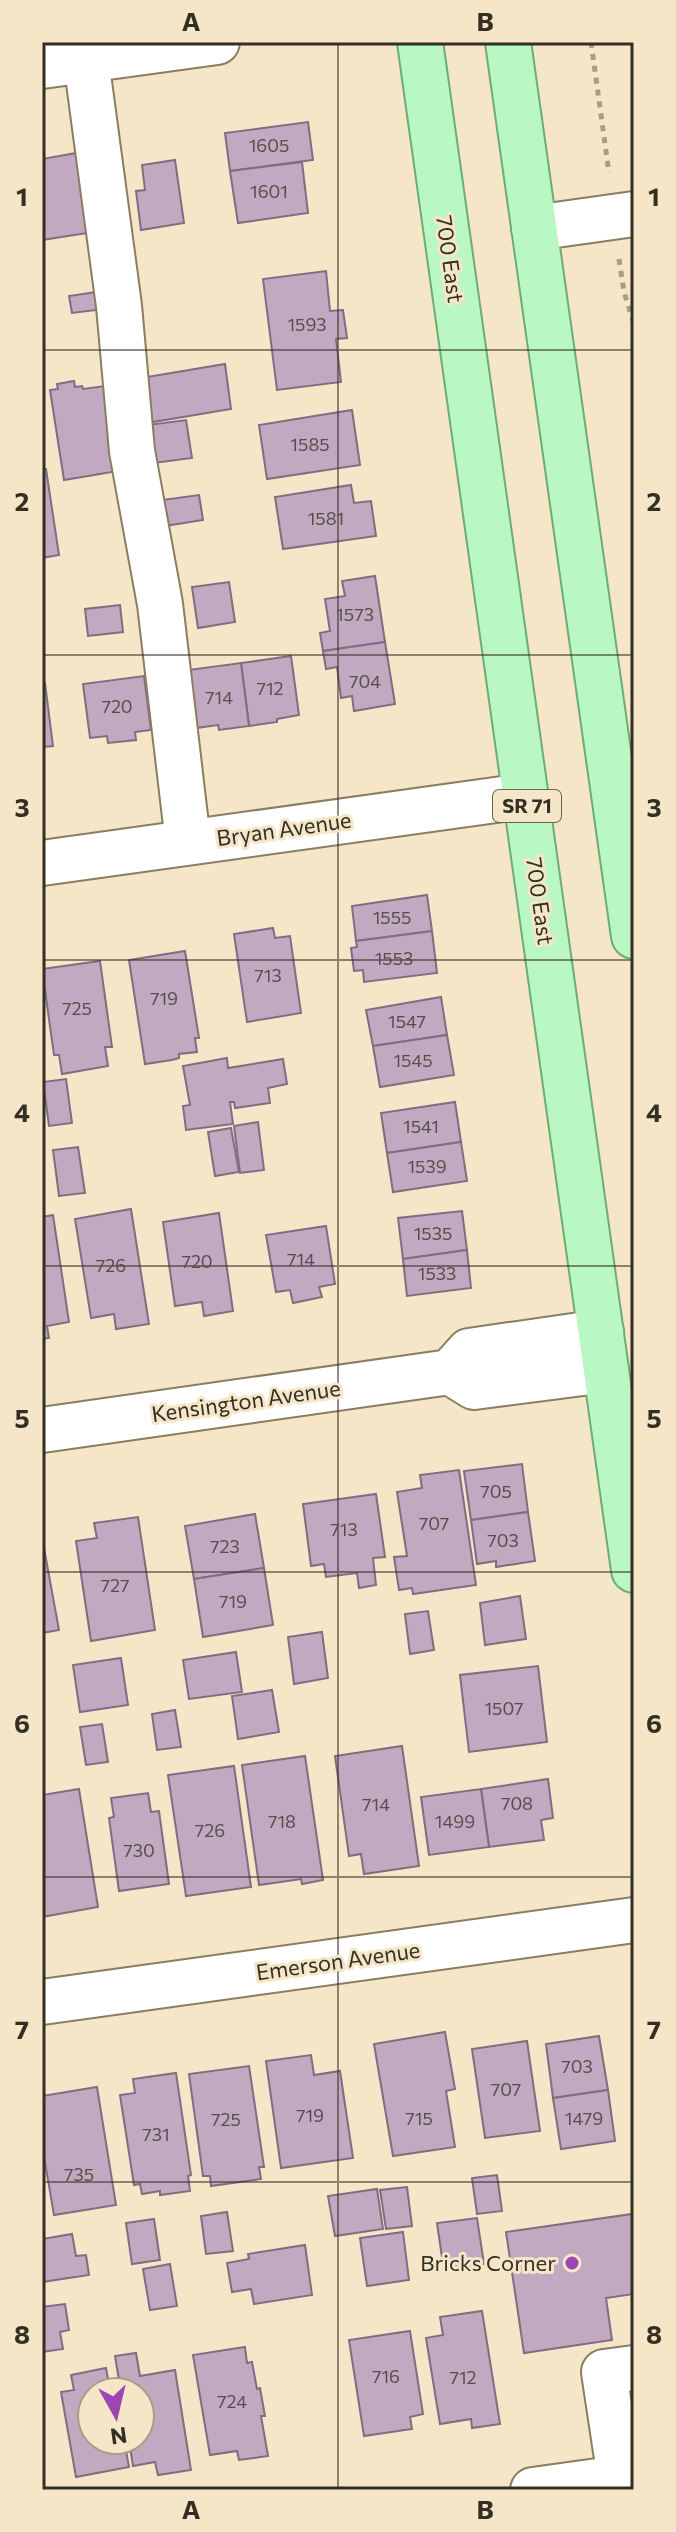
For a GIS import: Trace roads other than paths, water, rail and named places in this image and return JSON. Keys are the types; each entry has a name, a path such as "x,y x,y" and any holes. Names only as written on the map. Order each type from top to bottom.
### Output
{"main road":[{"name":"700 East","path":"420,42 634,1570"},
{"path":"508,42 534,228 623,782 634,936"}],"street":[{"path":"42,66 217,42"},
{"path":"86,60 119,306 132,451 160,604 188,842"},
{"path":"534,228 621,215"},
{"name":"Bryan Avenue","path":"42,863 525,796"},
{"name":"Kensington Avenue","path":"42,1430 450,1372 469,1351 604,1351"},
{"name":"Emerson Avenue","path":"42,2002 634,1920"},
{"path":"533,2490 627,2477 604,2372 634,2368"}],"place":[{"name":"Bricks Corner","path":"572,2263"}]}
